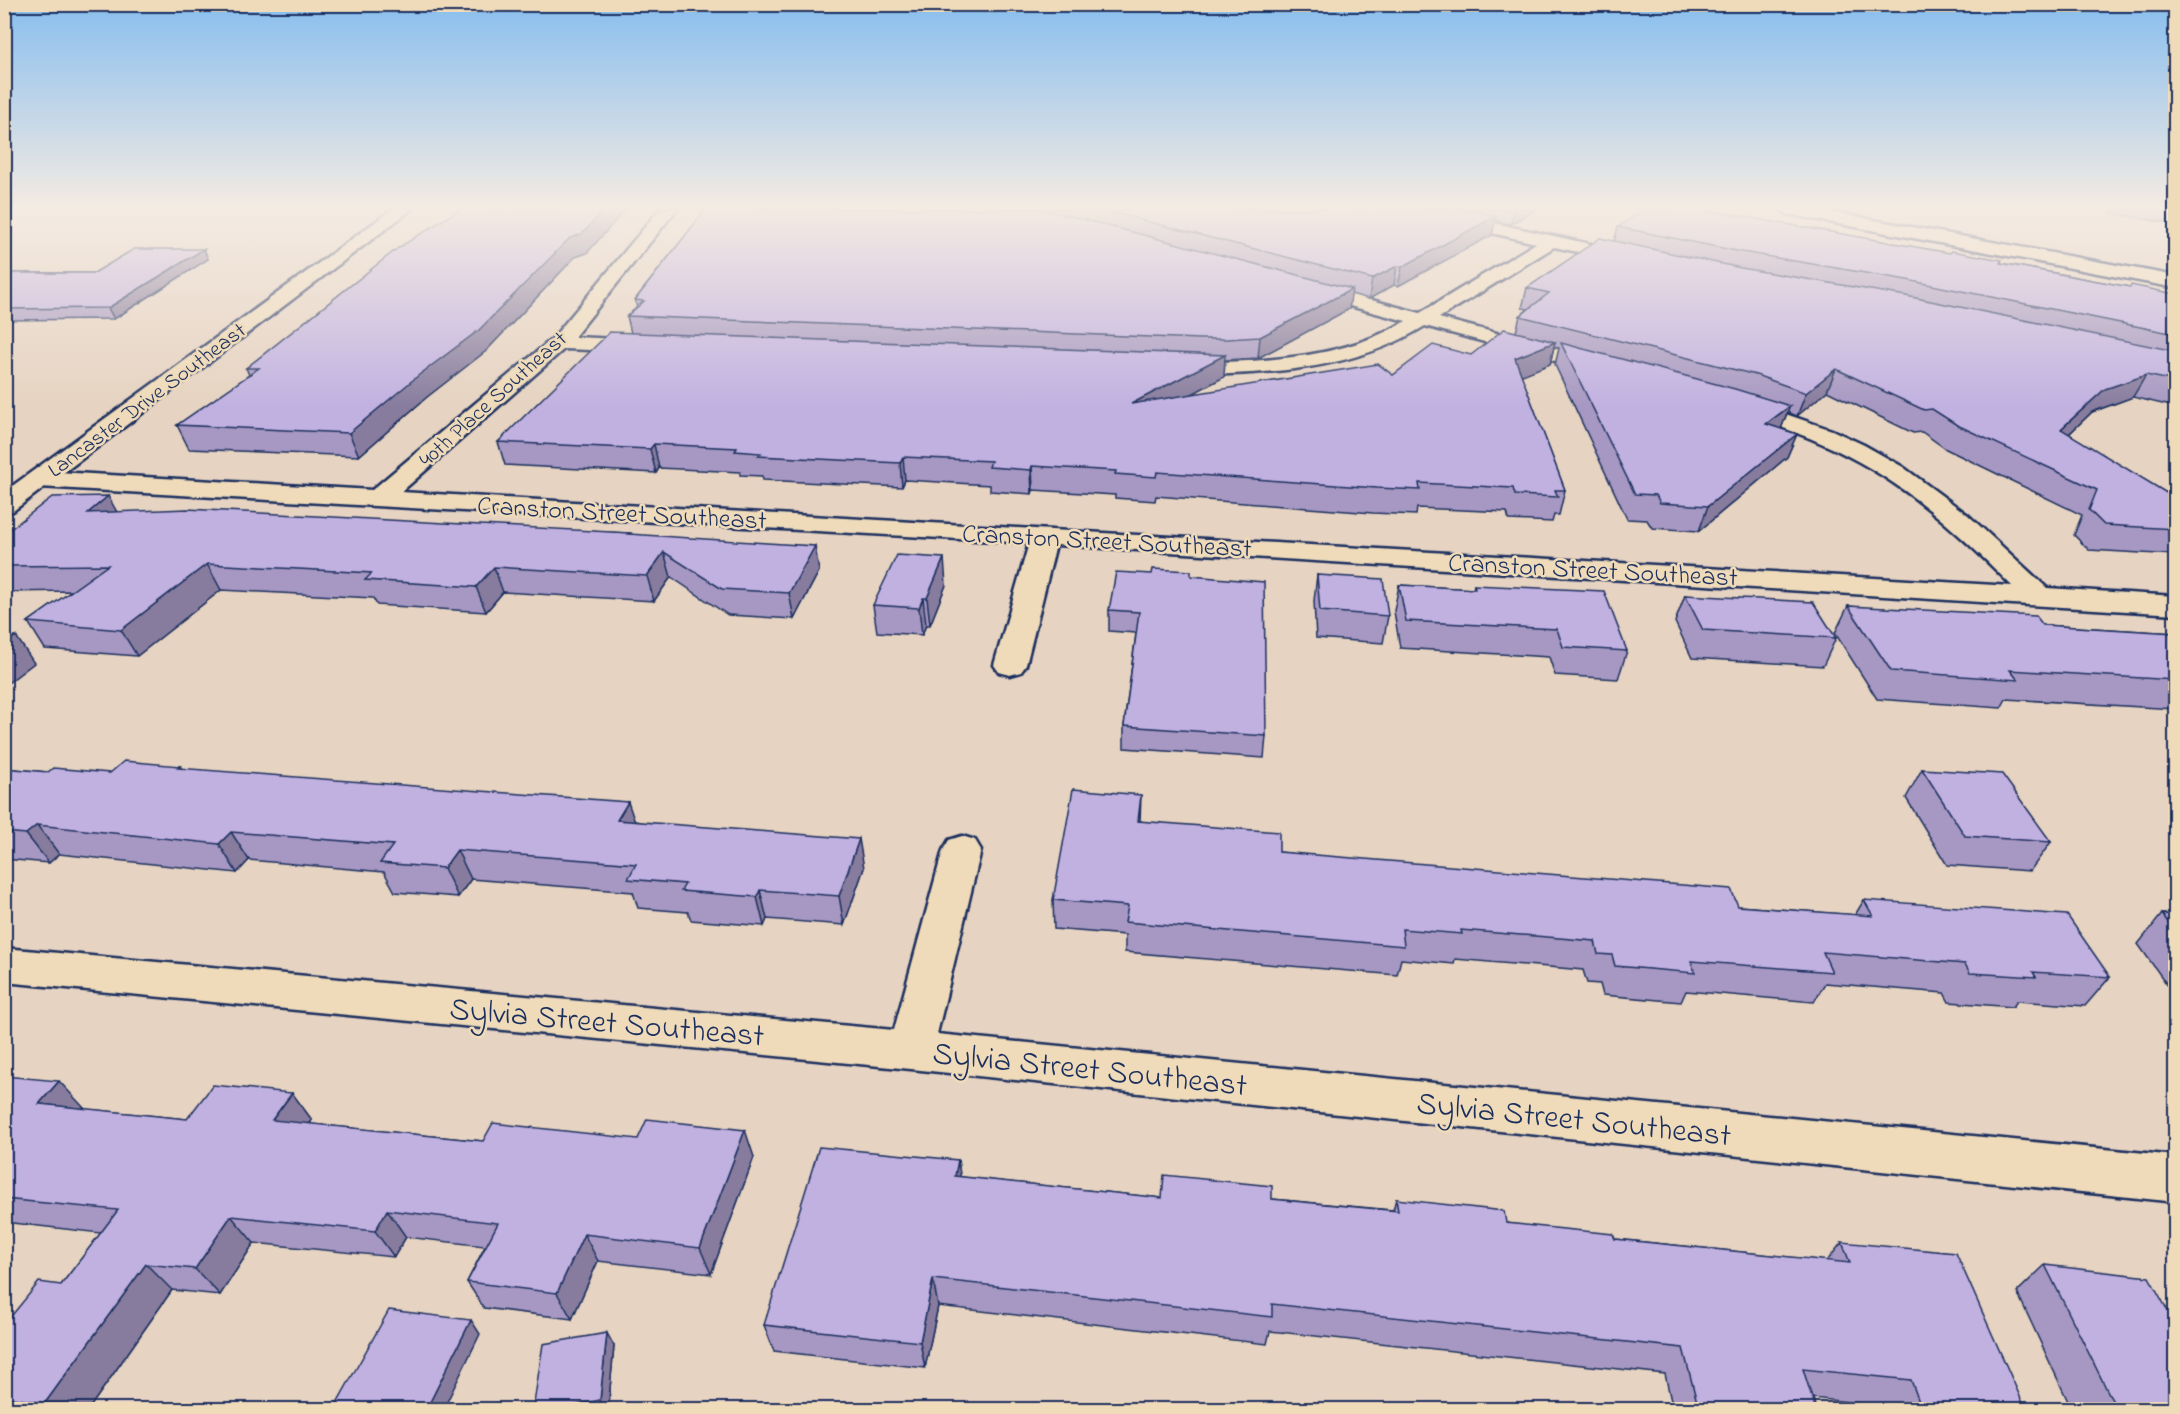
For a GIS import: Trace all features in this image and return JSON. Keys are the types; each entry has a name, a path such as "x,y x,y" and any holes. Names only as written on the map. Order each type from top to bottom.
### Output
{"main road":[{"name":"Lancaster Drive Southeast","path":"4,505 315,275"},
{"name":"40th Place Southeast","path":"378,498 559,343 615,275"},
{"path":"1164,368 1253,368 1306,362 1351,353 1402,332 1493,275"},
{"path":"2138,275 2175,282"},
{"path":"1287,284 1615,371"},
{"path":"559,343 666,347"},
{"path":"1728,402 1822,434 1870,458 1949,512 2037,595"},
{"name":"Cranston Street Southeast","path":"39,479 1045,536 2175,605"},
{"path":"1010,665 1045,536"},
{"path":"911,1050 962,850"},
{"name":"Sylvia Street Southeast","path":"4,965 911,1050 2175,1179"}],"building":[{"path":"4,275 162,275 108,308 4,309"},
{"path":"364,275 533,275 479,330 419,375 349,433 177,425 259,368 246,368"},
{"path":"655,275 1298,275 1352,289 1260,337 1227,339 627,316 644,301 635,300"},
{"path":"1356,275 1380,275 1372,279"},
{"path":"1546,275 1782,275 1906,296 2175,351 2175,381 2146,375 2105,389 2061,429 2175,498 2175,529 2104,525 2089,510 2097,490 1957,425 1932,409 1924,410 1836,369 1806,393 1756,375 1520,316 1549,293 1527,288"},
{"path":"1877,275 2065,275 2130,287 2131,285 2175,294 2175,334"},
{"path":"1504,329 1555,342 1515,358 1565,490 1555,490 1558,497 1515,495 1513,488 1419,483 1420,490 1157,472 1156,477 1115,474 1116,471 1032,466 1031,470 989,467 991,461 903,457 900,463 758,456 761,453 735,451 737,448 654,444 650,449 498,442 610,332 1225,355 1131,404 1378,364 1393,375 1433,345 1471,355"},
{"path":"1561,343 1735,389 1790,406 1766,424 1797,434 1708,506 1660,503 1656,495 1635,494"},
{"path":"108,496 88,513 187,509 630,533 628,534 815,546 789,593 722,589 664,552 647,576 494,567 476,587 365,580 372,573 207,564 121,630 28,622 108,565 4,566 4,534 52,497"},
{"path":"897,555 944,558 927,598 923,598 919,608 873,605"},
{"path":"1153,569 1191,571 1191,576 1264,582 1266,736 1124,726 1139,612 1109,610 1116,572 1152,574"},
{"path":"1317,575 1383,579 1388,616 1320,611"},
{"path":"1399,585 1475,589 1474,585 1604,591 1627,651 1563,647 1557,629 1406,621"},
{"path":"1685,595 1813,602 1836,638 1703,630"},
{"path":"1848,606 2036,616 2043,625 2175,633 2175,680 2010,670 2018,680 1891,671"},
{"path":"4,635 16,636 4,644"},
{"path":"124,761 180,766 177,768 628,802 617,820 859,839 839,896 760,890 757,897 681,891 685,884 628,879 636,864 457,850 444,868 380,863 393,845 231,832 219,844 37,825 26,834 4,832 4,768 48,772 53,768 110,773"},
{"path":"1922,769 2002,774 2051,842 1965,836"},
{"path":"1073,789 1141,795 1138,821 1279,832 1279,852 1731,889 1738,906 1873,916 1864,900 2067,915 2110,977 2033,972 2036,977 1970,973 1965,964 1823,952 1832,972 1691,961 1695,973 1615,966 1612,955 1598,954 1595,941 1461,930 1462,934 1402,929 1404,946 1125,922 1128,906 1053,900"},
{"path":"2162,914 2175,915 2175,932"},
{"path":"4,1076 59,1081 39,1104 187,1119 213,1085 292,1093 272,1120 483,1141 493,1123 638,1139 647,1119 745,1130 700,1248 584,1234 557,1293 467,1282 498,1223 387,1210 375,1231 231,1216 195,1269 146,1264 45,1403 4,1397 4,1325 39,1282 61,1285 118,1210 4,1199"},
{"path":"819,1147 958,1160 955,1176 1162,1198 1164,1175 1272,1186 1272,1199 1398,1211 1396,1199 1504,1211 1506,1223 1613,1234 1615,1239 1850,1263 1842,1242 1956,1253 2026,1410 1922,1410 1911,1380 1803,1369 1816,1410 1699,1410 1683,1348 1272,1304 1272,1317 933,1279 920,1342 764,1325"},
{"path":"2045,1265 2149,1277 2168,1311 2175,1311 2175,1410 2117,1410"},
{"path":"389,1310 471,1320 426,1410 333,1410"},
{"path":"607,1333 600,1400 553,1410 533,1410 543,1344"}]}
